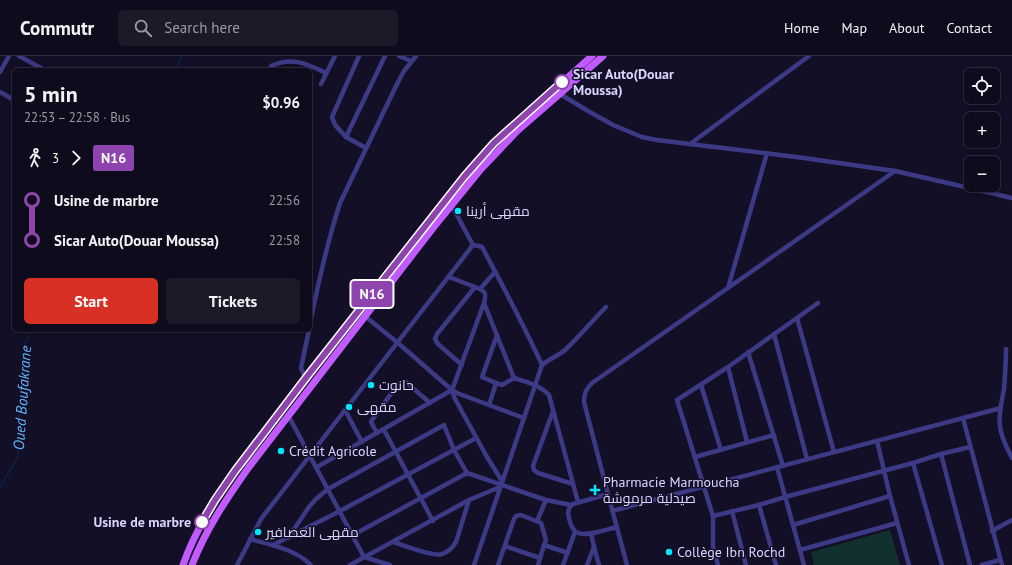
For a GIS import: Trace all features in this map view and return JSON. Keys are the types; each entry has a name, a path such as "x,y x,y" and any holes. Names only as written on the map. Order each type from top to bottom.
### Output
{"main road":[{"path":"183,565 201,524 235,471 430,218 487,150 512,126 592,56"},
{"path":"192,565 199,547 228,495 433,228 481,169 501,148 603,56"}],"street":[{"path":"0,72 9,56"},
{"path":"19,56 41,68"},
{"path":"321,84 335,56"},
{"path":"359,56 332,117 335,125 346,137 366,148"},
{"path":"346,137 385,56"},
{"path":"399,56 411,61"},
{"path":"312,315 333,223 340,203 397,84 404,71 416,56"},
{"path":"690,144 809,56"},
{"path":"271,66 276,63 293,61 302,62 326,73"},
{"path":"0,92 12,99"},
{"path":"560,94 613,125 642,137 895,171 1012,198"},
{"path":"728,288 767,154"},
{"path":"628,565 612,511 584,402 584,394 587,389 592,383 895,171"},
{"path":"452,206 473,245"},
{"path":"473,245 482,248 542,366"},
{"path":"237,565 262,519 473,245"},
{"path":"462,365 438,344 436,339 438,334 478,288 495,272"},
{"path":"317,467 452,390 486,296 485,293 478,288 449,276"},
{"path":"484,303 514,378"},
{"path":"718,565 713,547 713,516 678,400 728,367 818,303"},
{"path":"474,565 542,366 547,360 564,351 606,307"},
{"path":"366,317 452,390 524,418"},
{"path":"797,318 834,452"},
{"path":"306,378 302,368 309,332"},
{"path":"774,334 807,459"},
{"path":"497,335 482,377 502,385 514,378 535,385 549,395 578,502"},
{"path":"1006,348 1004,388 999,421 1003,439 1012,458"},
{"path":"748,352 783,466"},
{"path":"728,367 747,442"},
{"path":"377,433 372,420 398,384 402,382 407,383 430,403"},
{"path":"489,405 496,383"},
{"path":"701,385 721,450"},
{"path":"452,390 454,397 501,484"},
{"path":"612,511 1001,408"},
{"path":"345,410 362,442"},
{"path":"553,410 533,466 534,470 538,473 573,484"},
{"path":"288,415 364,557 376,563 390,565"},
{"path":"962,418 1001,563 982,565"},
{"path":"288,538 309,507 328,489 444,425 454,450 467,473 546,500 571,505 608,494"},
{"path":"384,430 433,521"},
{"path":"695,457 774,435"},
{"path":"273,545 340,512 476,438"},
{"path":"877,441 897,523 910,565"},
{"path":"713,516 759,505 970,447"},
{"path":"941,454 970,565"},
{"path":"913,463 942,565"},
{"path":"777,467 804,565"},
{"path":"353,535 467,473"},
{"path":"350,565 501,484"},
{"path":"793,525 890,496"},
{"path":"393,542 432,554 441,554 445,552 456,542 469,500"},
{"path":"538,565 546,546 546,540 539,522 539,515 546,500"},
{"path":"571,505 568,511 569,520 575,532 581,534 591,533 617,527"},
{"path":"759,505 776,565"},
{"path":"732,511 746,565"},
{"path":"498,565 516,516 520,515 539,522"},
{"path":"992,531 1012,520"},
{"path":"800,550 897,523"},
{"path":"563,565 575,532"},
{"path":"591,533 599,565"},
{"path":"250,539 286,549 311,565"},
{"path":"505,546 540,558"},
{"path":"546,546 568,553"},
{"path":"587,565 594,547"}],"green space":[{"path":"890,530 900,565 814,565 811,552"}],"waterway":[{"name":"Oued Boufakrane","path":"177,68 182,56"},
{"name":"Oued Boufakrane","path":"0,487 18,457 25,343 31,332"}],"bus line":[{"name":"N16","path":"202,522 235,471 309,374 476,162 512,126 562,82"}],"place":[{"name":"Sicar Auto(Douar Moussa)","path":"562,82"},
{"name":"مقهى أرينا","path":"458,211"},
{"name":"حانوت","path":"371,385"},
{"name":"مقهى","path":"349,407"},
{"name":"Crédit Agricole","path":"281,451"},
{"name":"Pharmacie Marmoucha صيدلية مرموشة","path":"595,490"},
{"name":"Usine de marbre","path":"202,522"},
{"name":"مقهى العصافير","path":"258,532"},
{"name":"Collège Ibn Rochd","path":"669,552"}]}
